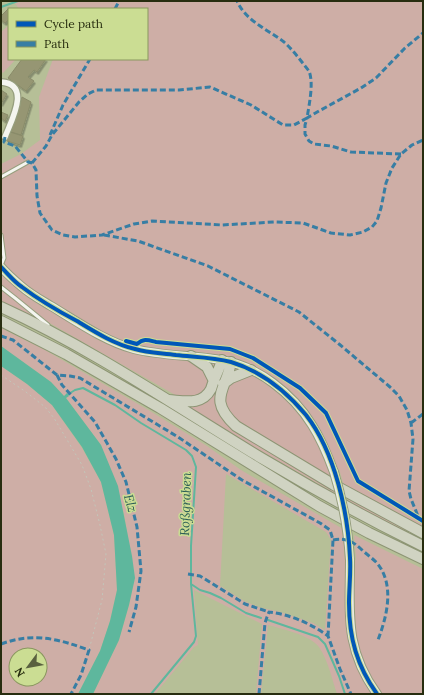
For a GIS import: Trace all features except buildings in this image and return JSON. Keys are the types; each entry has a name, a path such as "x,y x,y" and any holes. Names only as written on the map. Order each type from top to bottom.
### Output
{"highway":[{"path":"1,307 63,338 328,498 423,546"},
{"path":"1,321 66,354 153,404 319,506 423,559"},
{"path":"191,356 207,367 218,382"},
{"path":"226,361 218,382 221,406 236,426 334,485 423,533"},
{"path":"167,400 196,401 202,399 218,382 251,370"}],"street":[{"path":"1,82 14,87 18,91 19,99 5,137"},
{"path":"2,265 26,290 63,313 119,344 142,351 226,361 251,370 274,384 289,397 306,416 321,441 341,493 349,538 349,604 352,637 357,658 366,678 377,694"}],"lane":[{"path":"1,177 28,162"},
{"path":"1,235 4,258 2,265"},
{"path":"1,287 63,338"}],"path":[{"path":"1,376 26,392 45,407 54,418 82,465 91,489 106,554 102,600 89,650"}],"shaded area":[{"path":"18,1 423,1 423,540 349,503 339,469 330,473 336,494 237,437 187,406 177,396 46,321 35,312 29,315 1,301 1,164 21,154 40,140 39,97 53,60 148,60 148,8 18,8 15,3"},
{"path":"8,26 8,60 15,60 3,73 1,71 1,32"},
{"path":"1,328 45,350 150,411 207,446 241,470 343,529 345,560 356,560 354,535 423,569 423,694 337,694 325,658 315,643 303,636 268,625 261,694 256,694 262,624 194,590 198,645 194,647 155,694 93,694 119,640 129,605 134,578 124,513 101,445 66,398 69,396 64,396 51,382 1,346","holes":["226,474 326,532 331,540 325,630 313,623 277,611 261,608 244,601 220,586"]},
{"path":"1,366 27,384 52,405 82,448 101,482 114,535 117,590 110,621 100,651 78,694 1,694"}],"water":[{"path":"1,346 51,382 64,396 67,393 69,396 66,398 101,445 118,486 135,578 119,640 93,694 78,694 100,651 110,621 117,590 114,535 101,482 82,447 52,405 27,384 1,366"}],"waterway":[{"path":"1,7 18,1"},
{"name":"Roßgraben","path":"67,395 75,390 83,388 115,405 141,423 186,450 192,456 196,467 191,546 191,584 200,590 221,598 246,613 261,618"},
{"path":"151,694 194,642 196,636 191,584"},
{"name":"Roßgraben","path":"268,620 318,637 325,644 345,694"}],"marked path":[{"path":"116,8 119,1"},
{"path":"32,163 46,146 52,135 79,102 88,94 96,90 179,90 210,87 251,105 283,125 294,125 307,118 311,88 309,71 284,42 251,19 237,1"},
{"path":"401,154 351,152 331,146 314,144 309,141 305,134 305,125 307,118 376,78 405,48 423,33"},
{"path":"50,135 63,105 89,60"},
{"path":"5,137 4,142 15,146 28,162 32,163 36,170 37,196 40,213 52,230 63,235 75,237 102,235 134,224 152,221 222,225 274,222 303,223 331,233 350,235 363,232 372,227 377,221 386,183 392,168 401,154 412,145 423,140"},
{"path":"104,235 138,241 208,266 299,312 390,387 399,396 407,410 411,423 413,439 409,491 418,516"},
{"path":"1,336 13,340 57,375 80,378 178,437 242,480 330,530 333,540 328,636"},
{"path":"57,375 62,385 95,422 116,459 126,482 137,527 141,571 136,607 129,632"},
{"path":"411,423 423,414"},
{"path":"333,540 342,539 353,543 377,563 383,572 388,591 388,601 378,640"},
{"path":"188,574 200,576 245,604 269,612"},
{"path":"259,694 265,623 269,612 300,620 315,627 328,636 351,694"},
{"path":"1,644 24,638 46,638 89,650 81,675 71,694"}],"cycle path":[{"path":"1,267 16,283 35,296 112,341 127,347 145,351 224,360 242,366 263,376 290,398 306,415 325,446 343,502 349,540 349,616 353,640 359,662 377,694"},
{"path":"126,341 137,344 146,340 230,349 253,358 300,388 326,413 358,481 423,521"}],"water label":[{"name":"Elz","path":"131,503"}]}
